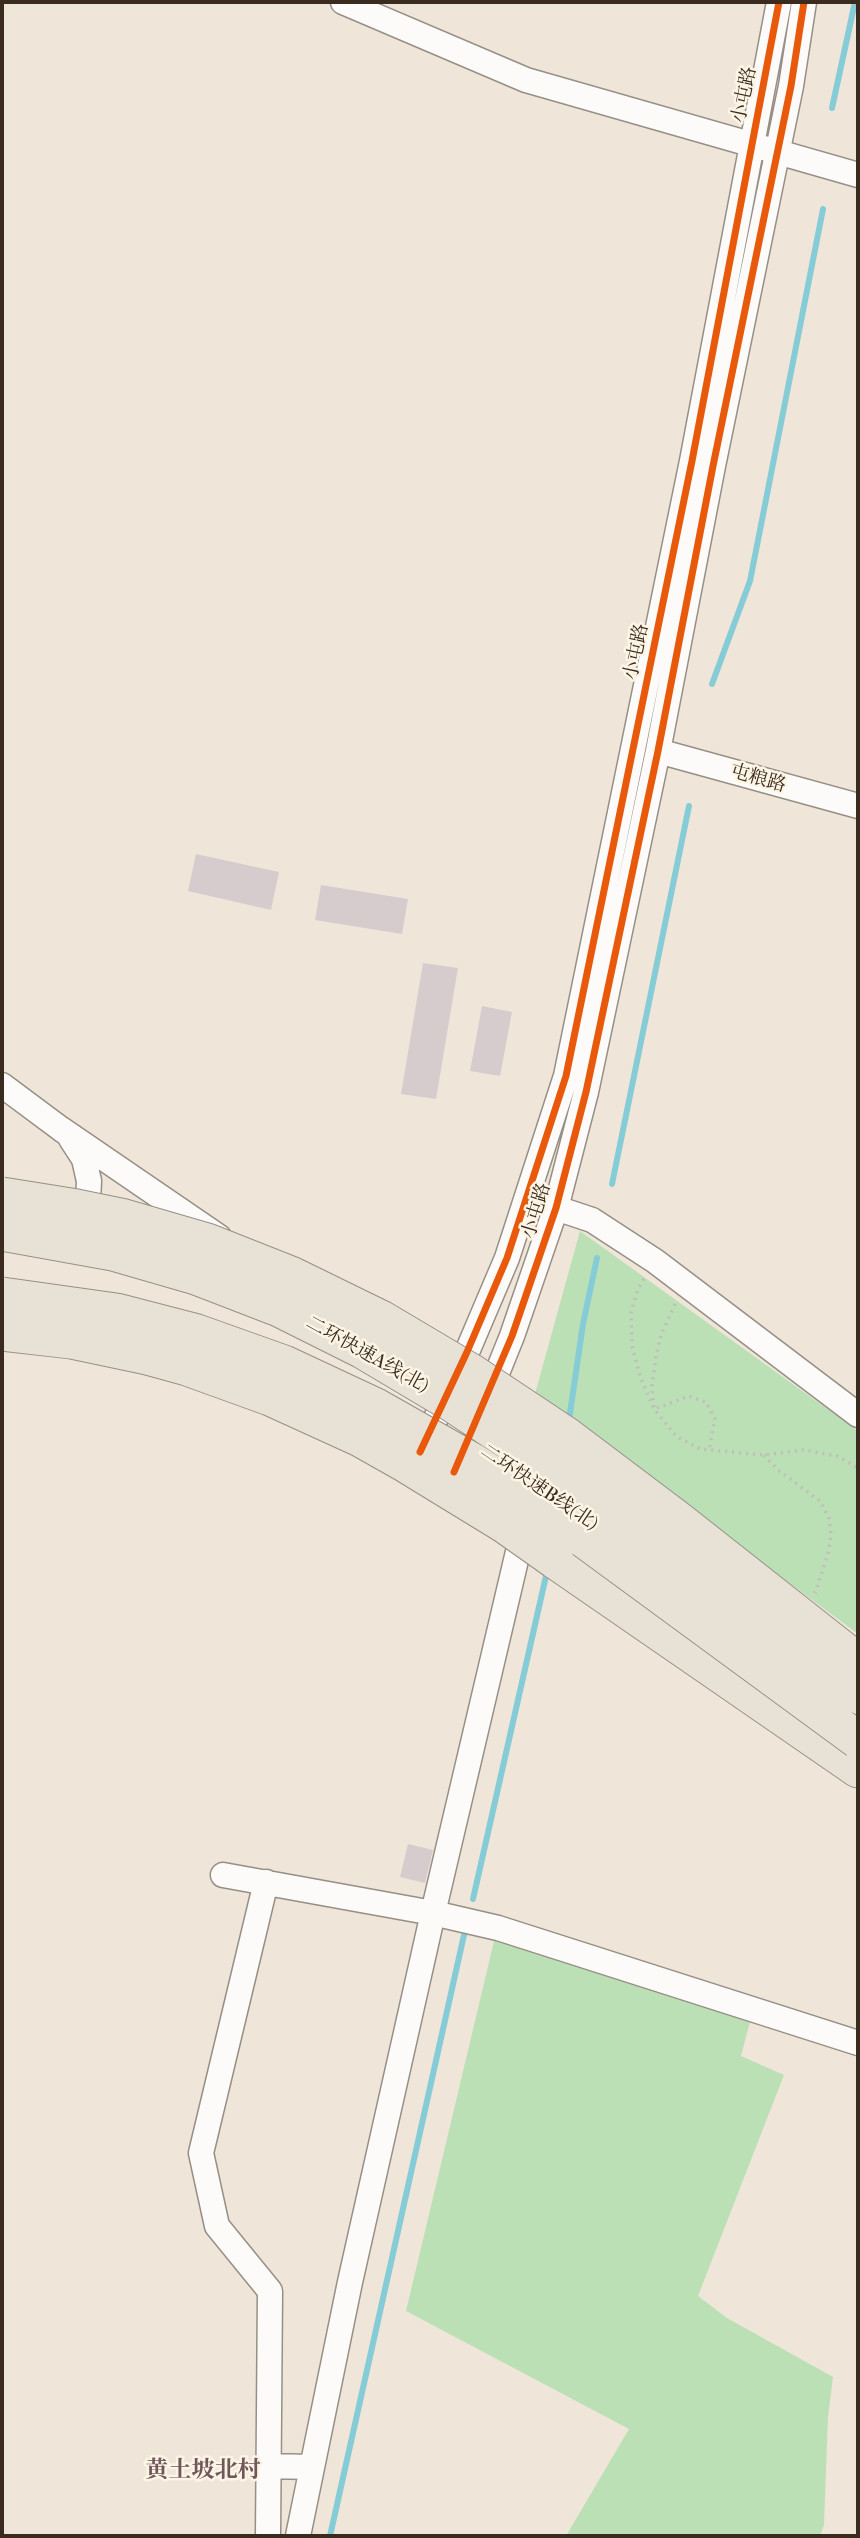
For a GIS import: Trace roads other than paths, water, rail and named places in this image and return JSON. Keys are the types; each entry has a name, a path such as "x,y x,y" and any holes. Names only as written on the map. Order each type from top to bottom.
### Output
{"highway":[{"path":"2,1196 121,1217 207,1242 293,1276 381,1319 472,1373 568,1437 858,1662"},
{"name":"二环快速A线(北)","path":"2,1232 102,1250 196,1276 279,1308 363,1350 452,1403 547,1466 858,1695"},
{"name":"二环快速B线(北)","path":"2,1296 90,1307 197,1333 284,1364 376,1407 473,1462 524,1495 858,1740"},
{"path":"2,1332 108,1347 187,1367 270,1397 360,1438 504,1524 858,1769"}],"street":[{"path":"343,2 526,80 858,176"},
{"name":"小屯路","path":"420,1452 507,1258 566,1076 692,461 779,2"},
{"name":"小屯路","path":"454,1472 512,1336 556,1208 586,1092 658,751 791,86 804,2"},
{"name":"屯粮路","path":"658,751 858,806"},
{"path":"2,1085 61,1129 280,1278 442,1383"},
{"path":"38,1250 55,1246 69,1235 80,1220 88,1201 89,1181 84,1159 71,1138 61,1129"},
{"path":"556,1208 592,1220 655,1261 858,1415"},
{"path":"298,2536 349,2282 432,1913 527,1518"},
{"path":"223,1875 432,1913 498,1928 858,2043"},
{"path":"266,1882 201,2153 217,2226 270,2291 268,2536"},
{"path":"268,2466 312,2467"}],"waterway":[{"path":"832,108 855,2"},
{"path":"712,684 750,581 823,209"},
{"path":"612,1184 689,806"},
{"path":"569,1420 583,1324 597,1258"},
{"path":"473,1899 546,1576"},
{"path":"330,2536 464,1935"}],"district":[{"name":"黄土坡北村","path":"203,2471"}]}
